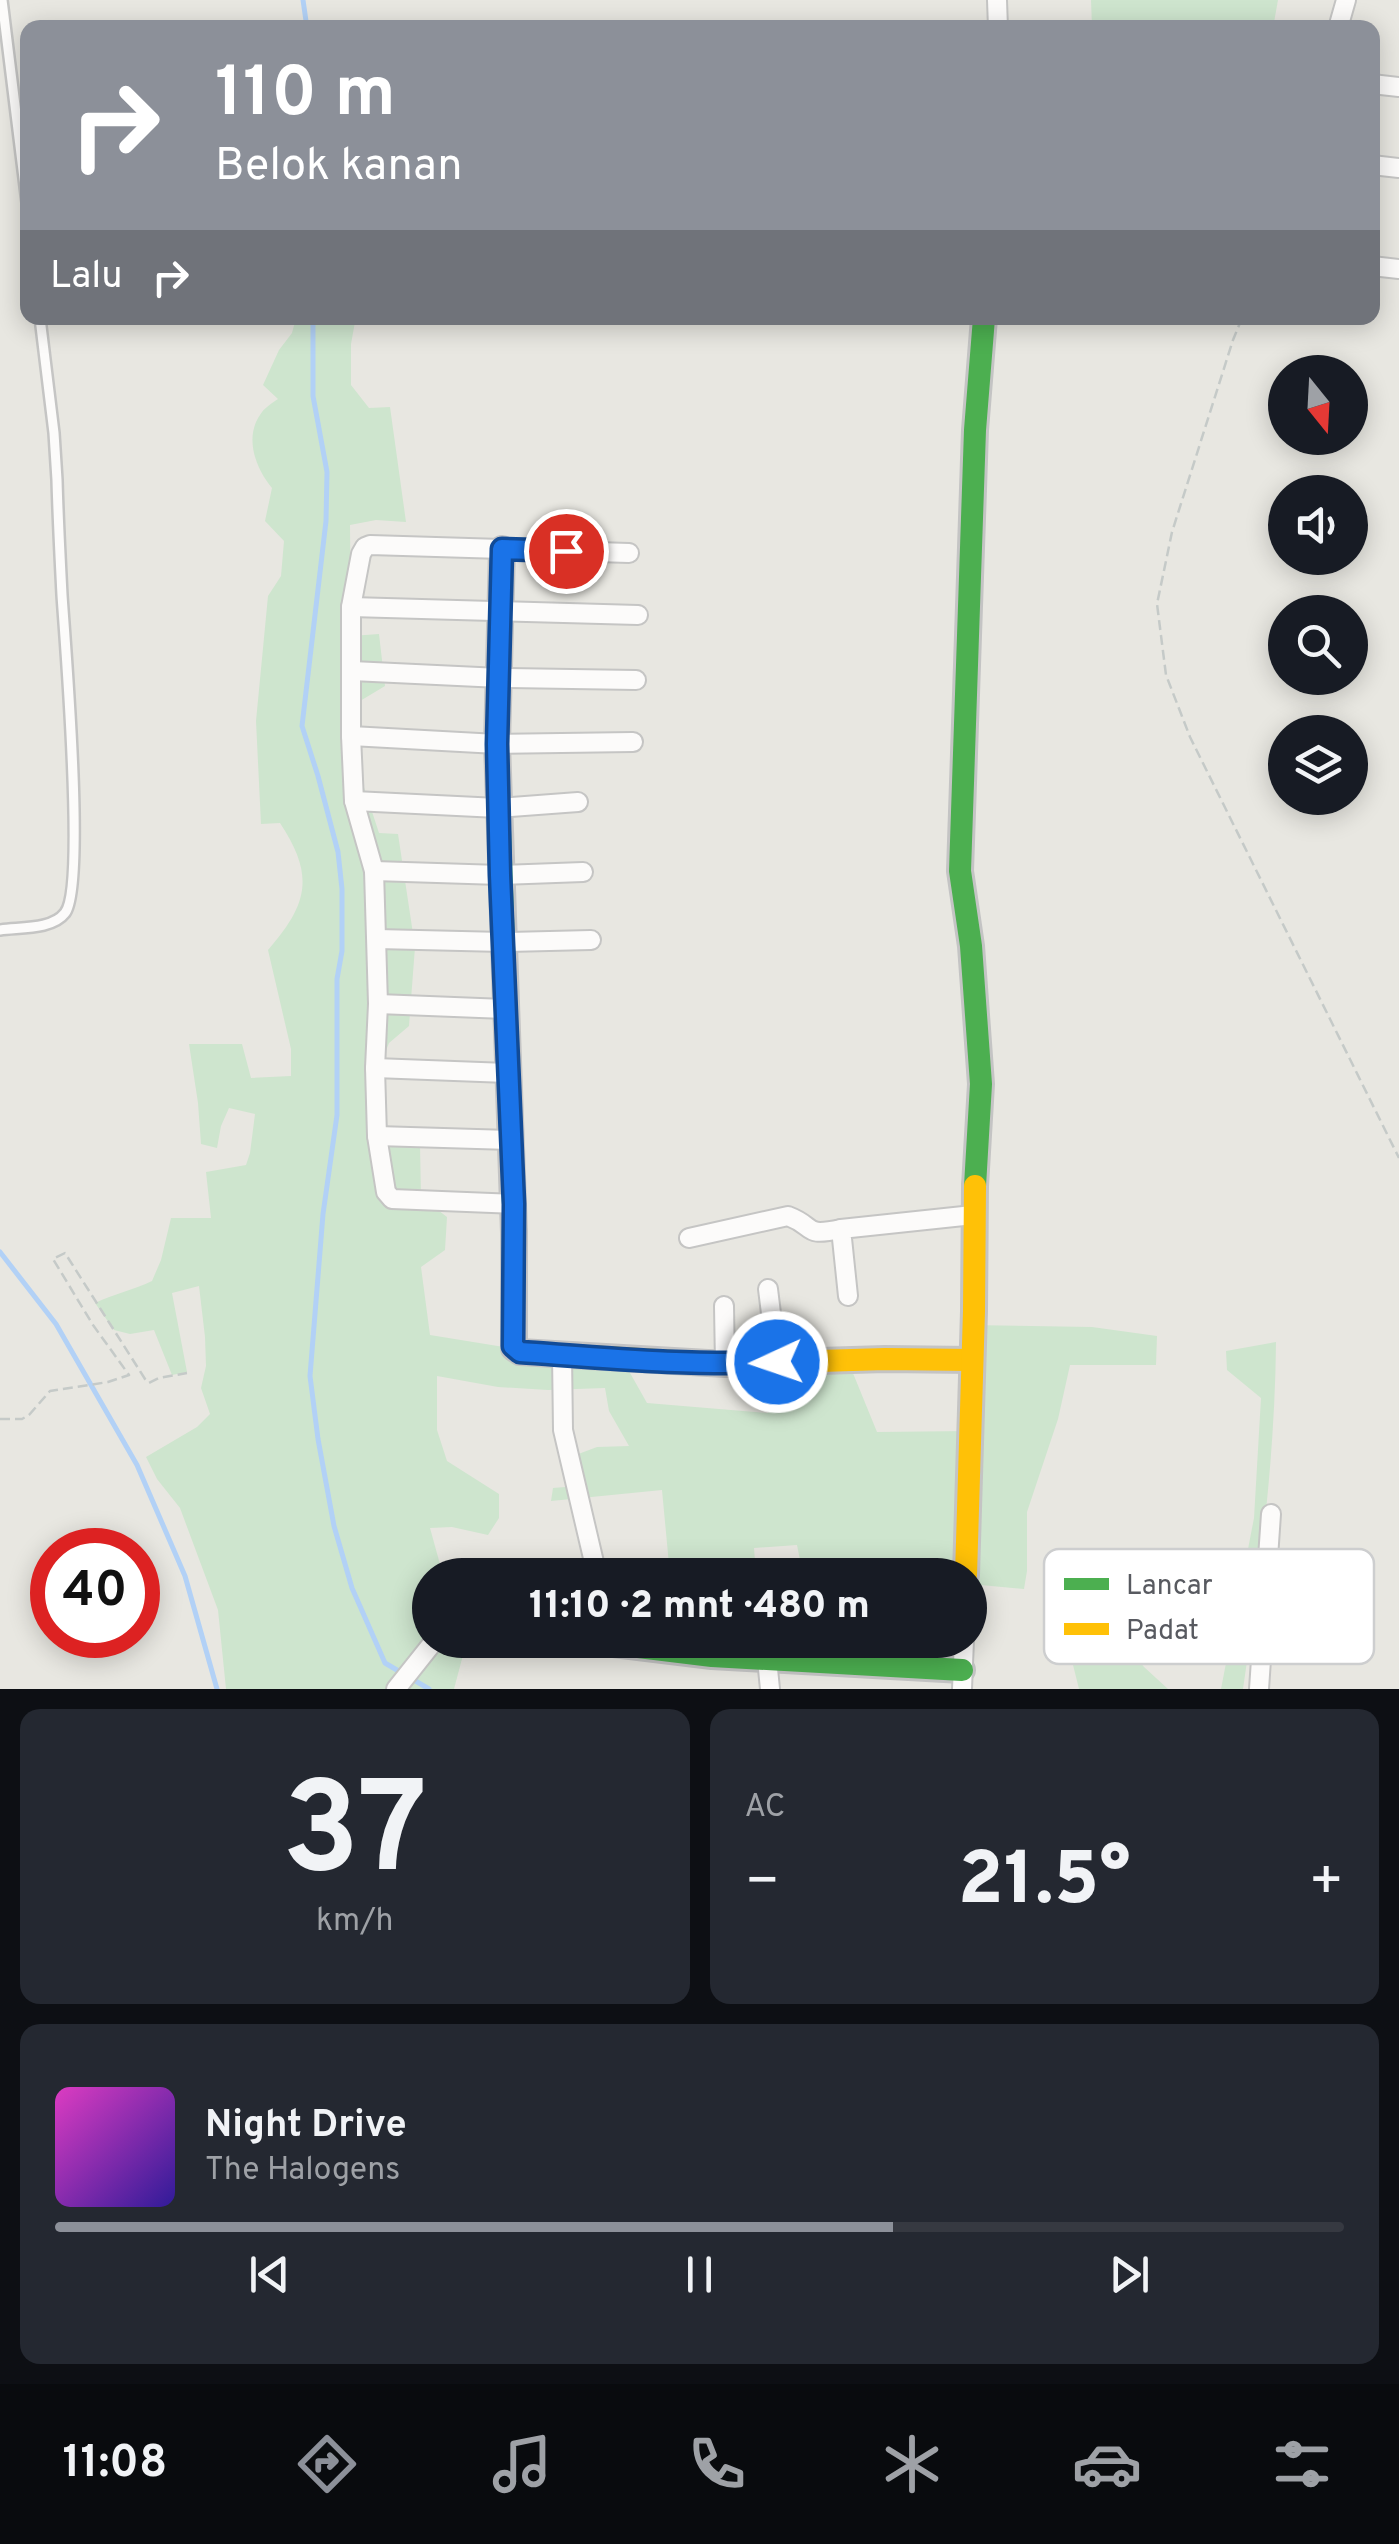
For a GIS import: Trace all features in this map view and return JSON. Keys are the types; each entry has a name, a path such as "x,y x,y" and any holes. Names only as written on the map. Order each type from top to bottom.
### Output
{"street":[{"path":"966,1558 973,1215 982,1084 971,946 960,871 974,430 983,325"},
{"path":"514,1204 390,1199 386,1192 376,1136 378,939 374,871 354,801 350,736 351,608 361,554 367,546 630,553"},
{"path":"502,549 497,744 514,1204 513,1346 520,1352 562,1356 725,1364 972,1360"},
{"path":"351,608 638,616"},
{"path":"352,670 636,680"},
{"path":"350,736 497,744 633,742"},
{"path":"354,801 498,808 578,802"},
{"path":"374,871 500,875 583,872"},
{"path":"378,939 591,940"},
{"path":"378,1004 505,1009"},
{"path":"375,1068 507,1073"},
{"path":"376,1136 512,1140"},
{"path":"689,1238 788,1216 817,1233 973,1215"},
{"path":"841,1228 848,1296"},
{"path":"768,1289 777,1362"},
{"path":"724,1306 725,1364"},
{"path":"562,1356 563,1430 593,1558"},
{"path":"1269,1549 1272,1514"},
{"path":"396,1689 421,1658"},
{"path":"749,1658 772,1658"},
{"path":"827,1658 850,1665 962,1680"},
{"path":"850,1665 851,1658"},
{"path":"767,1659 770,1689"},
{"path":"1259,1689 1261,1664"}],"lane":[{"path":"2,0 20,147"},
{"path":"0,930 62,917 70,902 74,865 73,765 57,480 41,325"}],"path":[{"path":"1239,325 1172,532 1160,586 1157,604 1166,675 1190,737 1399,1158"},
{"path":"0,1419 22,1419 50,1391 129,1375 53,1258 65,1253 149,1383 187,1374"}],"green space":[{"path":"1091,0 1278,0 1274,20 1092,20"},
{"path":"294,325 354,325 351,385 369,408 390,407 406,522 376,520 350,525 351,636 379,634 385,686 345,710 356,763 379,833 398,834 415,947 409,1026 389,1043 375,1078 382,1126 420,1144 421,1197 447,1217 445,1250 421,1267 430,1335 625,1364 647,1403 768,1413 759,1359 848,1361 877,1432 969,1431 968,1325 1092,1327 1157,1336 1156,1365 1070,1365 1058,1419 1027,1512 1024,1589 987,1586 987,1558 800,1558 797,1545 754,1548 755,1558 668,1558 662,1490 551,1501 553,1488 578,1486 573,1456 597,1447 629,1446 609,1411 605,1388 498,1387 437,1376 437,1430 447,1461 499,1494 499,1518 488,1535 452,1527 430,1528 438,1558 412,1558 412,1658 462,1658 454,1689 226,1689 218,1610 180,1508 157,1479 146,1457 197,1427 210,1414 201,1388 206,1366 199,1286 172,1293 187,1372 172,1375 154,1330 130,1334 114,1330 95,1303 152,1281 171,1218 211,1218 206,1172 246,1165 255,1114 229,1108 217,1148 201,1144 189,1044 242,1044 251,1078 291,1076 291,1049 268,950 299,904 302,874 299,859 280,823 261,824 256,721 268,596 281,576 284,541 265,521 272,488 257,463 253,433 260,415 278,399 263,385"},
{"path":"1276,1342 1262,1549 1248,1549 1254,1518 1261,1398 1227,1370 1226,1351"},
{"path":"1073,1664 1141,1664 1168,1689 1079,1689"},
{"path":"1226,1664 1246,1664 1243,1689 1221,1689"}],"waterway":[{"path":"303,0 306,20"},
{"path":"313,325 313,396 327,472 326,521 302,726 338,852 342,951 337,979 337,1115 323,1214 310,1376 334,1526 352,1588 385,1663 429,1689"},
{"path":"0,1252 56,1324 137,1465 185,1576 217,1689"}],"traffic: fast":[{"path":"975,1186 981,1084 971,946 960,871 975,430 983,325"},
{"path":"502,549 497,744 514,1233"},
{"path":"748,1658 962,1670"}],"traffic: slow":[{"path":"967,1558 975,1186"},
{"path":"514,1233 514,1348 520,1352 725,1364 972,1360"}],"route":[{"path":"566,551 502,549 497,744 514,1204 513,1346 520,1352 684,1363 777,1362"}]}
